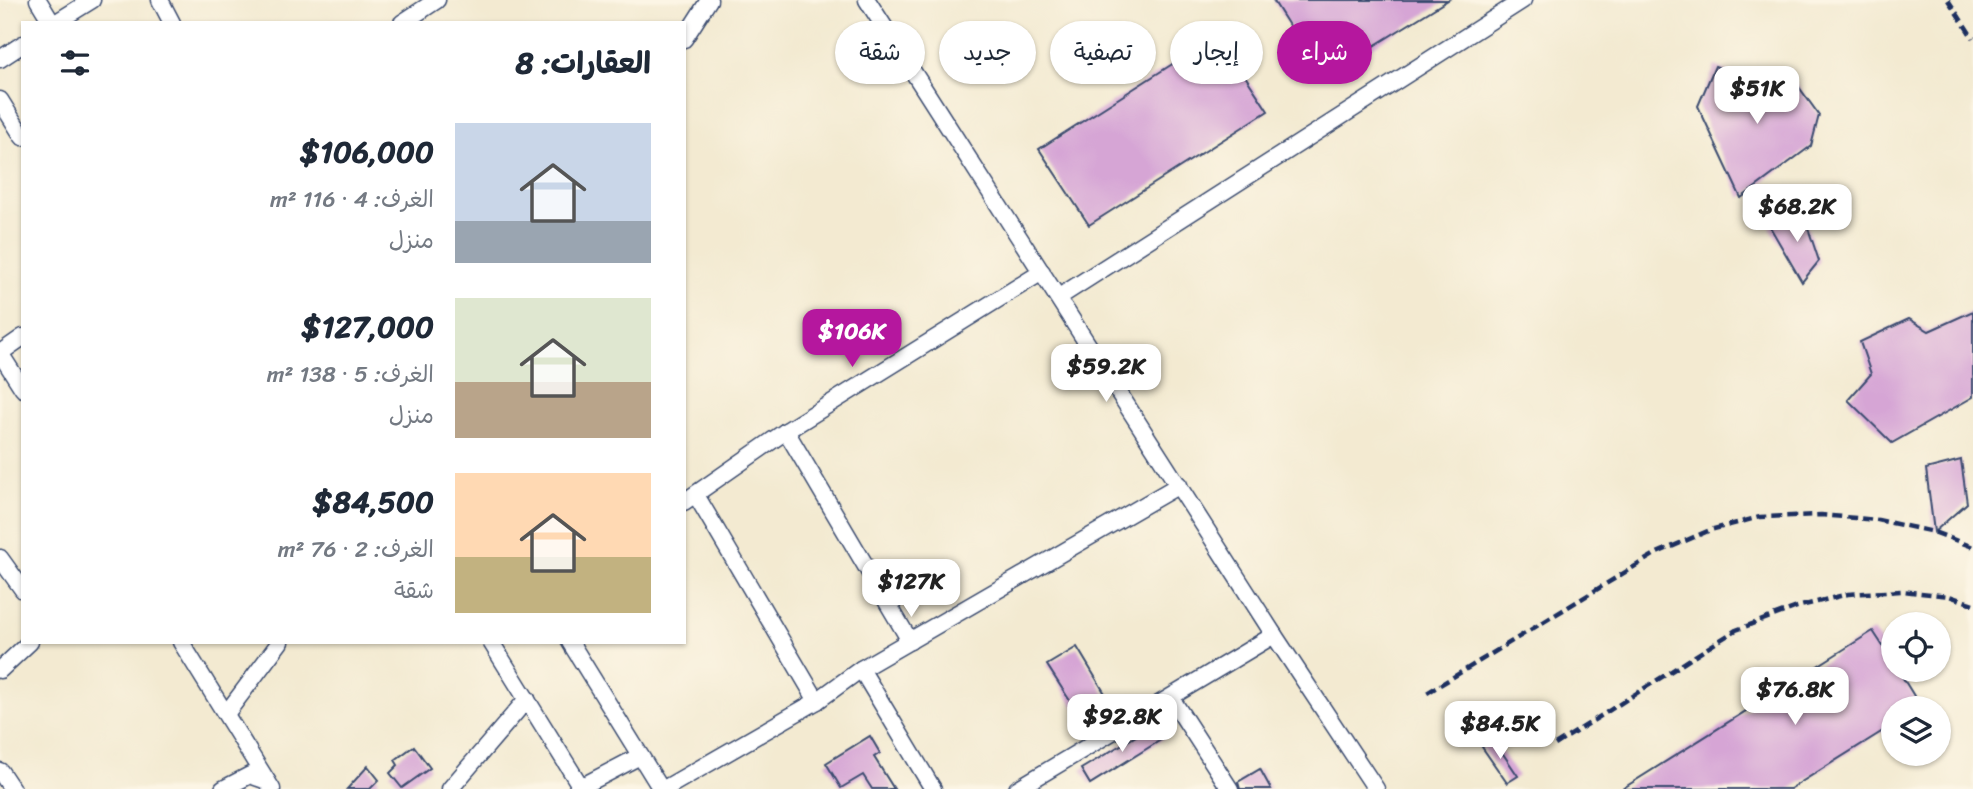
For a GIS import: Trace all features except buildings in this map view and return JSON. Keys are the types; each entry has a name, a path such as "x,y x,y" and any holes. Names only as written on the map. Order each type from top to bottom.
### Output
{"street":[{"path":"38,0 53,21"},
{"path":"57,21 92,0"},
{"path":"159,0 171,21"},
{"path":"405,21 437,0"},
{"path":"686,36 709,0"},
{"path":"867,0 1371,788"},
{"path":"1059,297 1523,0"},
{"path":"0,59 21,45"},
{"path":"0,100 21,134"},
{"path":"817,701 690,498 786,431 1042,272"},
{"path":"21,338 0,353 21,386"},
{"path":"786,431 910,641"},
{"path":"571,644 662,789 817,701 861,669 1179,485"},
{"path":"0,558 21,587"},
{"path":"1017,789 1274,635"},
{"path":"0,670 28,644"},
{"path":"182,644 270,785"},
{"path":"226,714 278,644"},
{"path":"492,644 579,788 640,756"},
{"path":"861,669 933,789"},
{"path":"1171,698 1230,789"},
{"path":"450,789 527,699"},
{"path":"0,771 12,789"},
{"path":"223,789 250,775 270,785"}],"railway":[{"path":"1948,0 1973,38"},
{"path":"1427,693 1655,554 1710,530 1760,517 1821,515 1878,520 1934,532 1973,547"},
{"path":"1555,745 1736,630 1797,607 1848,594 1902,591 1949,596 1973,604"}]}
